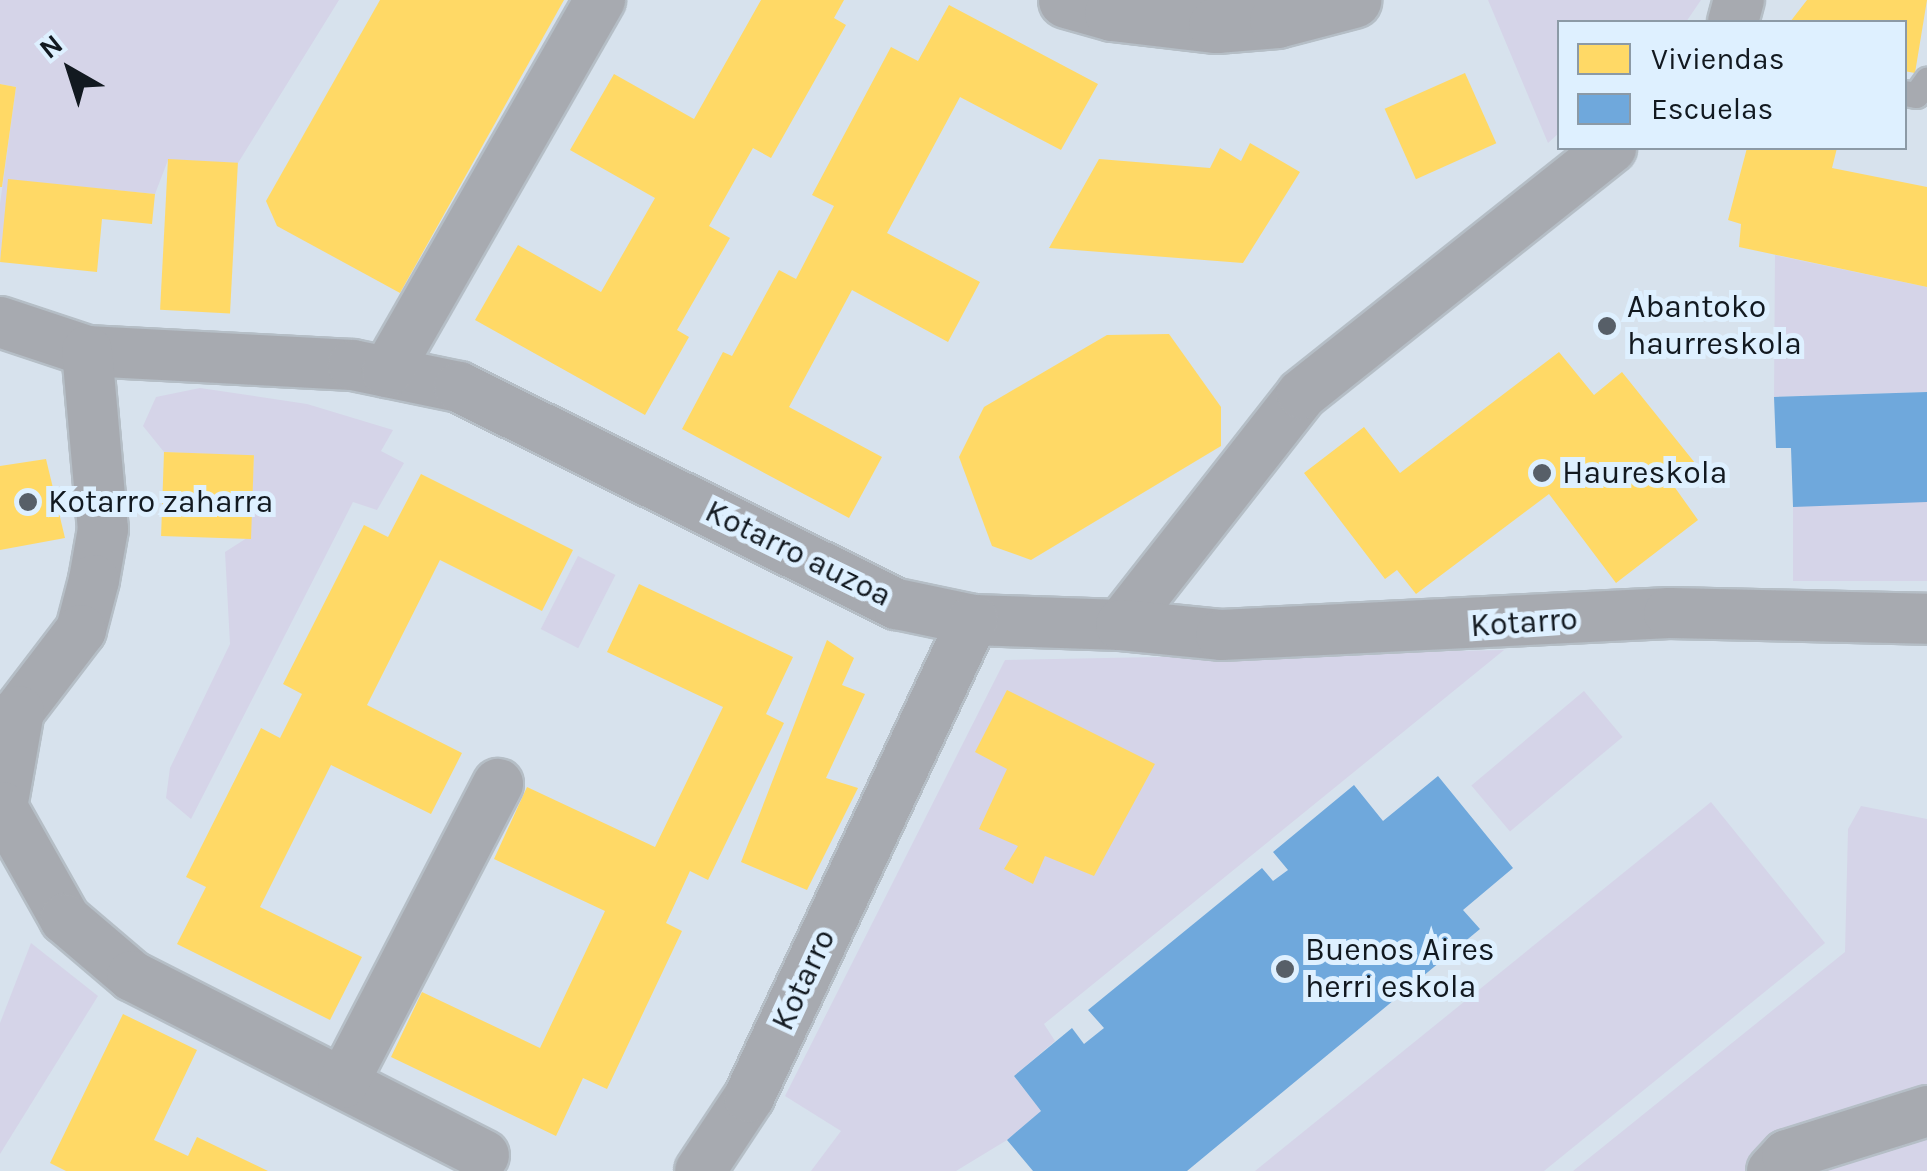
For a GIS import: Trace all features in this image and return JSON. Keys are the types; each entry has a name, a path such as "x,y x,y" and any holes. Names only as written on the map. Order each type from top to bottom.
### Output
{"street":[{"path":"387,372 600,0"},
{"path":"1066,0 1112,13 1216,25 1277,20 1353,0"},
{"path":"1121,625 1302,394 1607,150"},
{"name":"Kotarro auzoa","path":"0,322 87,351 387,372 459,387 897,604 974,620 1121,625"},
{"path":"87,351 103,529 97,563 81,630 19,711 2,807 65,919 132,976 484,1155"},
{"name":"Kotarro","path":"1121,625 1221,635 1668,613 1927,619"},
{"name":"Kotarro","path":"700,1171 749,1098 974,620"},
{"path":"343,1083 498,784"},
{"path":"1772,1171 1787,1155 1927,1111"}],"lane":[{"path":"1907,94 1916,95 1927,80"}],"shaded area":[{"path":"0,0 339,0 238,163 168,160 155,194 9,180 0,262 0,204 16,87 0,84"},
{"path":"1488,0 1701,0 1687,20 1557,20 1557,135 1548,143"},
{"path":"1775,255 1927,287 1927,392 1774,397"},
{"path":"200,388 307,404 393,430 381,451 404,463 377,510 353,502 191,819 166,798 170,768 230,644 225,552 250,536 254,456 164,452 143,426 156,397"},
{"path":"1793,502 1927,502 1927,581 1793,581"},
{"path":"578,556 615,575 578,648 541,629"},
{"path":"1504,650 1044,1024 1055,1041 1014,1076 1041,1111 1007,1140 956,1171 811,1171 841,1131 785,1096 1005,660"},
{"path":"1584,691 1623,737 1510,831 1471,785"},
{"path":"1711,802 1825,943 1544,1171 1255,1171"},
{"path":"1861,806 1927,819 1927,1171 1573,1171 1845,952 1848,829"},
{"path":"31,943 98,996 0,1154 0,1023"}],"building: Viviendas":[{"path":"380,0 564,0 400,293 277,226 266,201"},
{"path":"761,0 844,0 834,18 846,25 771,158 753,148 709,226 730,238 677,330 689,337 645,415 475,320 518,245 601,292 655,198 570,150 614,74 694,119"},
{"path":"1807,0 1927,0 1915,73 1907,72 1907,20 1792,20"},
{"path":"949,5 1098,84 1061,150 960,97 887,233 980,282 948,342 852,290 789,407 882,457 849,518 682,429 723,352 732,356 779,270 796,279 834,206 812,195 891,47 918,61"},
{"path":"1465,73 1496,143 1416,179 1385,109"},
{"path":"0,84 16,87 2,187 0,187"},
{"path":"1250,143 1300,172 1243,263 1049,248 1099,159 1210,168 1220,148 1241,161"},
{"path":"1746,150 1836,150 1832,168 1927,187 1927,287 1739,247 1741,224 1728,220"},
{"path":"168,159 238,163 230,313 160,310"},
{"path":"8,179 155,194 152,224 102,219 97,272 0,262"},
{"path":"1169,334 1221,407 1221,446 1031,560 992,546 959,457 984,407 1107,335"},
{"name":"Haureskola","path":"1559,352 1594,395 1622,372 1695,463 1671,482 1698,520 1616,583 1549,494 1416,594 1397,570 1385,579 1304,473 1364,427 1400,473"},
{"path":"164,452 254,455 251,539 161,536"},
{"name":"Kotarro zaharra","path":"46,459 65,538 0,550 0,466"},
{"path":"421,474 573,550 542,611 440,560 367,705 462,753 431,814 331,765 260,907 362,957 330,1020 177,944 206,887 186,877 261,728 280,738 302,694 283,684 364,525 388,537"},
{"path":"639,584 793,657 766,714 784,723 708,880 690,871 666,923 682,931 607,1089 583,1078 556,1136 391,1057 422,992 540,1048 605,911 494,859 527,787 655,847 723,707 607,652"},
{"path":"827,640 854,658 842,685 865,694 826,778 858,788 807,890 741,862"},
{"path":"1007,690 1155,764 1094,876 1045,856 1033,884 1004,869 1018,846 979,829 1007,769 975,752"},
{"path":"123,1014 197,1050 154,1140 188,1156 197,1137 268,1171 66,1171 50,1163"}],"building: Escuelas":[{"path":"1927,392 1927,502 1793,507 1791,448 1776,448 1774,397"},
{"name":"Buenos Aires herri eskola","path":"1438,776 1513,868 1463,910 1480,929 1187,1171 1033,1171 1007,1140 1041,1111 1014,1076 1072,1028 1084,1044 1104,1028 1088,1010 1262,868 1273,881 1288,870 1273,852 1354,785 1383,821"}],"place":[{"name":"Abantoko haurreskola","path":"1607,326"},
{"name":"Haureskola","path":"1542,473"},
{"name":"Kotarro zaharra","path":"28,502"},
{"name":"Buenos Aires herri eskola","path":"1285,969"}]}
